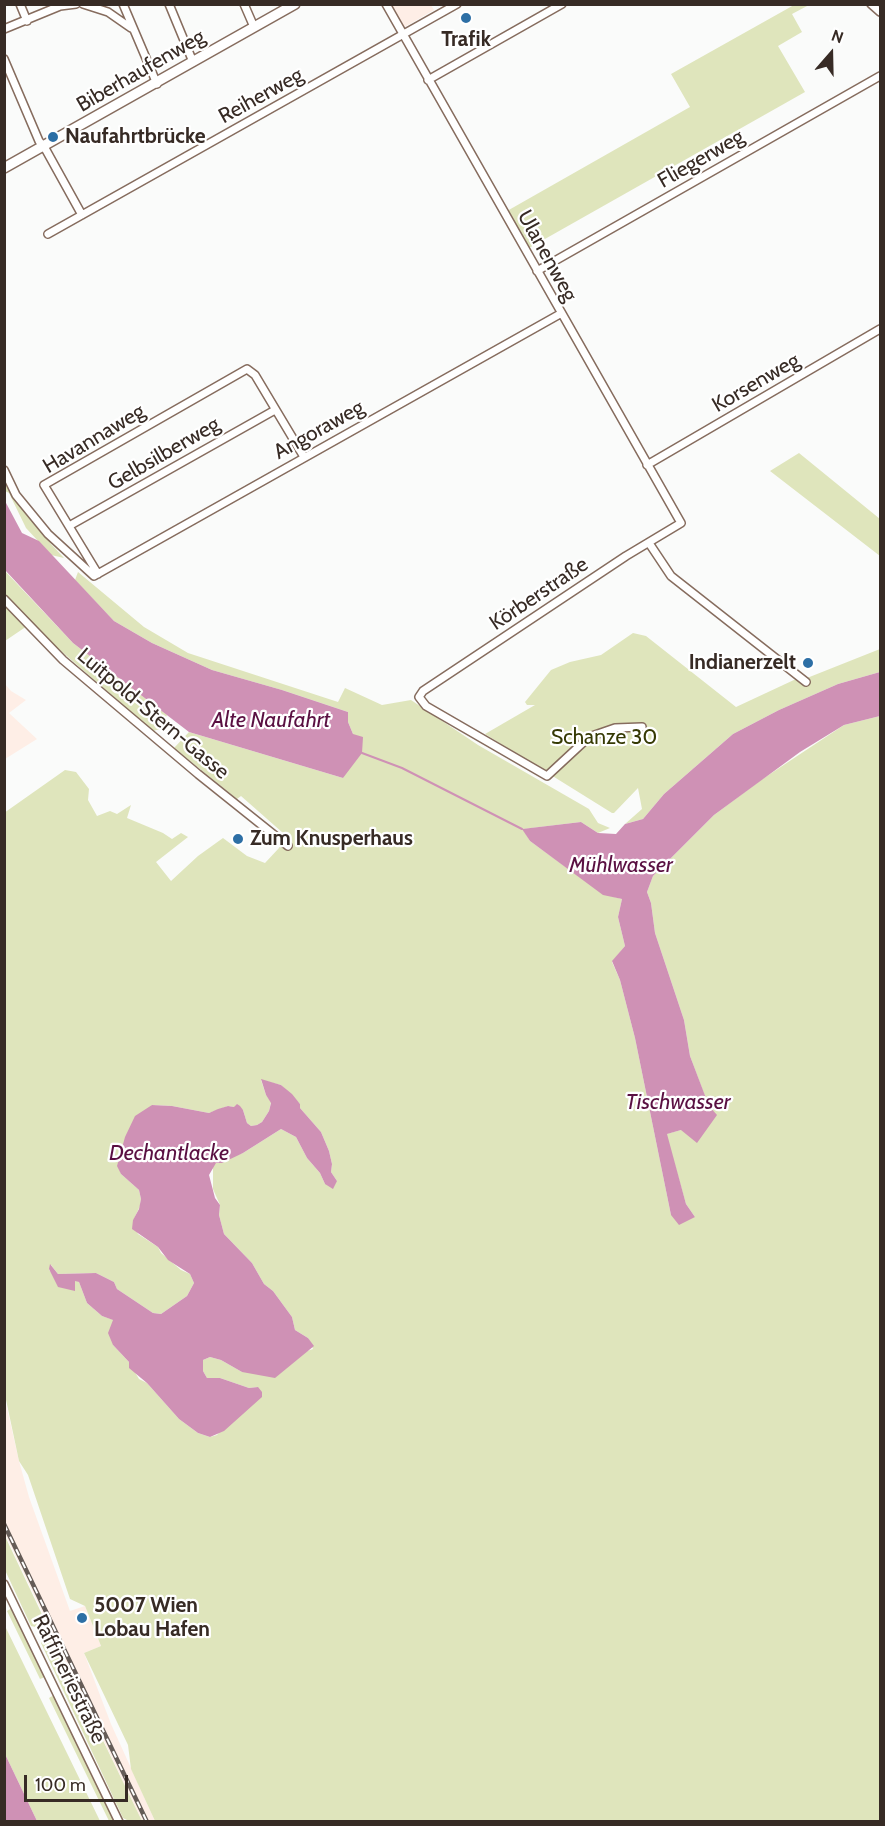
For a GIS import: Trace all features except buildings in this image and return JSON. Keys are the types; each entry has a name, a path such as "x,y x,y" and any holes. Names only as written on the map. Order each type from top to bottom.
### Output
{"main road":[{"name":"Biberhaufenweg","path":"4,168 157,84 295,4"}],"street":[{"path":"20,4 27,21"},
{"path":"4,29 60,5 76,4"},
{"path":"83,4 108,12 134,30"},
{"path":"123,4 157,84"},
{"path":"169,4 193,62"},
{"path":"244,4 254,27"},
{"name":"Ulanenweg","path":"386,4 560,314 681,523"},
{"name":"Reiherweg","path":"48,234 457,4"},
{"path":"428,80 562,4"},
{"path":"871,4 880,12"},
{"path":"4,59 38,139 82,215"},
{"name":"Fliegerweg","path":"537,271 880,76"},
{"name":"Angoraweg","path":"96,575 560,314"},
{"name":"Korsenweg","path":"647,465 880,329"},
{"name":"Havannaweg","path":"96,575 44,484 247,369 255,375 275,410"},
{"path":"275,410 304,458"},
{"name":"Gelbsilberweg","path":"69,526 275,410"},
{"path":"4,470 16,495 48,534 96,575"},
{"name":"Körberstraße","path":"642,727 615,728 589,736 548,776 426,706 419,697 423,691 681,523"},
{"path":"649,543 671,576 806,682"},
{"name":"Luitpold-Stern-Gasse","path":"4,599 63,660 198,774 288,846"},
{"name":"Raffineriestraße","path":"4,1584 119,1821"}],"shaded area":[{"path":"390,5 431,5 434,10 403,28"},
{"path":"5,684 11,691 26,700 9,713 37,739 5,759"},
{"path":"4,1395 29,1497 70,1611 85,1606 101,1646 84,1653 111,1724 155,1821 142,1821 5,1534"}],"green space":[{"path":"794,5 809,5 792,14 802,32 778,46 805,92 529,248 507,211 690,107 671,74"},
{"path":"799,453 880,519 880,556 770,471"},
{"path":"4,473 13,493 64,558 51,555 26,528 9,493 5,491"},
{"path":"4,570 73,643 167,715 160,729 153,731 30,624 5,641"},
{"path":"78,572 144,627 188,653 338,702 345,688 382,705 411,700 478,745 589,809 598,823 610,828 598,833 581,822 523,829 530,841 603,894 622,899 618,917 625,946 612,962 620,980 635,1038 671,1215 695,1217 686,1204 666,1134 681,1130 709,1107 690,1056 684,1020 655,933 651,903 647,892 653,876 714,815 761,780 844,725 880,716 880,1821 155,1821 131,1769 128,1745 84,1653 101,1646 85,1606 70,1599 28,1475 19,1461 5,1395 4,813 65,770 76,772 89,789 88,800 97,816 110,811 117,814 131,805 127,818 172,839 181,833 188,837 156,862 171,881 198,856 223,838 247,856 265,863 279,848 283,833 241,796 237,799 174,748 189,732 343,778 353,734 348,722 348,712 212,670 152,643 114,621 75,580","holes":["261,1080 281,1085 300,1104 300,1108 321,1132 329,1151 331,1172 337,1181 325,1184 296,1137 281,1129 243,1153 216,1162 213,1166 213,1189 220,1205 219,1215 224,1234 252,1263 264,1284 273,1291 292,1317 295,1330 308,1338 313,1349 242,1372 221,1360 210,1357 203,1360 203,1371 207,1378 220,1378 249,1388 258,1387 217,1435 210,1437 198,1433 179,1419 147,1383 139,1379 129,1362 113,1345 114,1320 102,1316 87,1303 79,1282 75,1280 74,1290 49,1270 51,1265 58,1274 96,1273 114,1282 117,1289 153,1313 161,1314 187,1296 194,1283 190,1274 181,1270 161,1253 158,1247 138,1234 133,1221 140,1206 139,1190 121,1174 118,1159 152,1105 209,1113 228,1106 234,1107 243,1110 247,1123 251,1126 262,1122 269,1111 271,1102"]},
{"name":"Schanze 30","path":"633,633 646,636 736,707 796,679 807,678 880,649 880,672 838,684 779,710 733,734 664,794 643,819 625,824 642,809 638,788 612,813 485,734 535,705 527,705 525,702 551,670 570,662 601,655"},
{"path":"4,1534 142,1821 129,1821 123,1818 41,1643 45,1636 40,1628 31,1626 5,1570"},
{"path":"12,1608 45,1677 40,1679 7,1611"},
{"path":"5,1626 100,1821 37,1821 5,1754"},
{"path":"54,1695 115,1821 109,1821 49,1698"}],"water":[{"name":"Alte Naufahrt","path":"5,501 22,533 39,541 114,621 152,643 212,670 348,712 348,722 353,734 363,737 362,753 343,778 189,732 73,643 5,570"},
{"name":"Tischwasser","path":"880,672 880,716 844,725 800,752 714,815 653,876 647,892 651,903 655,933 684,1020 690,1056 709,1106 717,1115 697,1143 681,1130 667,1134 686,1204 695,1217 679,1225 671,1215 635,1038 620,980 612,961 625,946 618,917 622,899 603,895 530,841 522,829 581,822 598,833 616,834 625,824 643,819 664,794 733,734 779,710 838,684"},
{"name":"Dechantlacke","path":"261,1079 281,1085 292,1094 300,1104 300,1108 321,1132 329,1151 331,1172 337,1181 333,1189 325,1184 296,1137 281,1129 243,1153 222,1163 216,1163 209,1175 215,1198 220,1205 219,1215 224,1234 252,1263 264,1284 273,1291 292,1317 295,1330 308,1338 314,1346 275,1378 242,1372 221,1360 210,1357 203,1360 203,1371 207,1378 220,1378 249,1388 258,1387 262,1392 262,1397 224,1431 210,1437 198,1433 179,1419 147,1383 129,1368 129,1362 113,1345 108,1333 113,1320 102,1316 87,1303 79,1282 75,1281 75,1291 58,1287 49,1269 50,1264 58,1274 96,1273 114,1282 117,1289 153,1313 161,1314 187,1296 194,1283 190,1274 168,1260 158,1247 132,1229 141,1199 139,1190 121,1174 117,1166 125,1137 135,1116 152,1105 209,1113 228,1106 234,1107 237,1104 243,1110 247,1123 251,1126 257,1125 262,1122 269,1111 271,1103"},
{"path":"5,1754 37,1821 5,1821"}],"waterway":[{"name":"Mühlwasser","path":"362,753 402,768 522,829"}],"railway":[{"path":"4,1524 147,1822"}],"place":[{"name":"Trafik","path":"466,18"},
{"name":"Naufahrtbrücke","path":"53,137"},
{"name":"Indianerzelt","path":"808,663"},
{"name":"Zum Knusperhaus","path":"238,839"},
{"name":"5007 Wien Lobau Hafen","path":"82,1618"}]}
